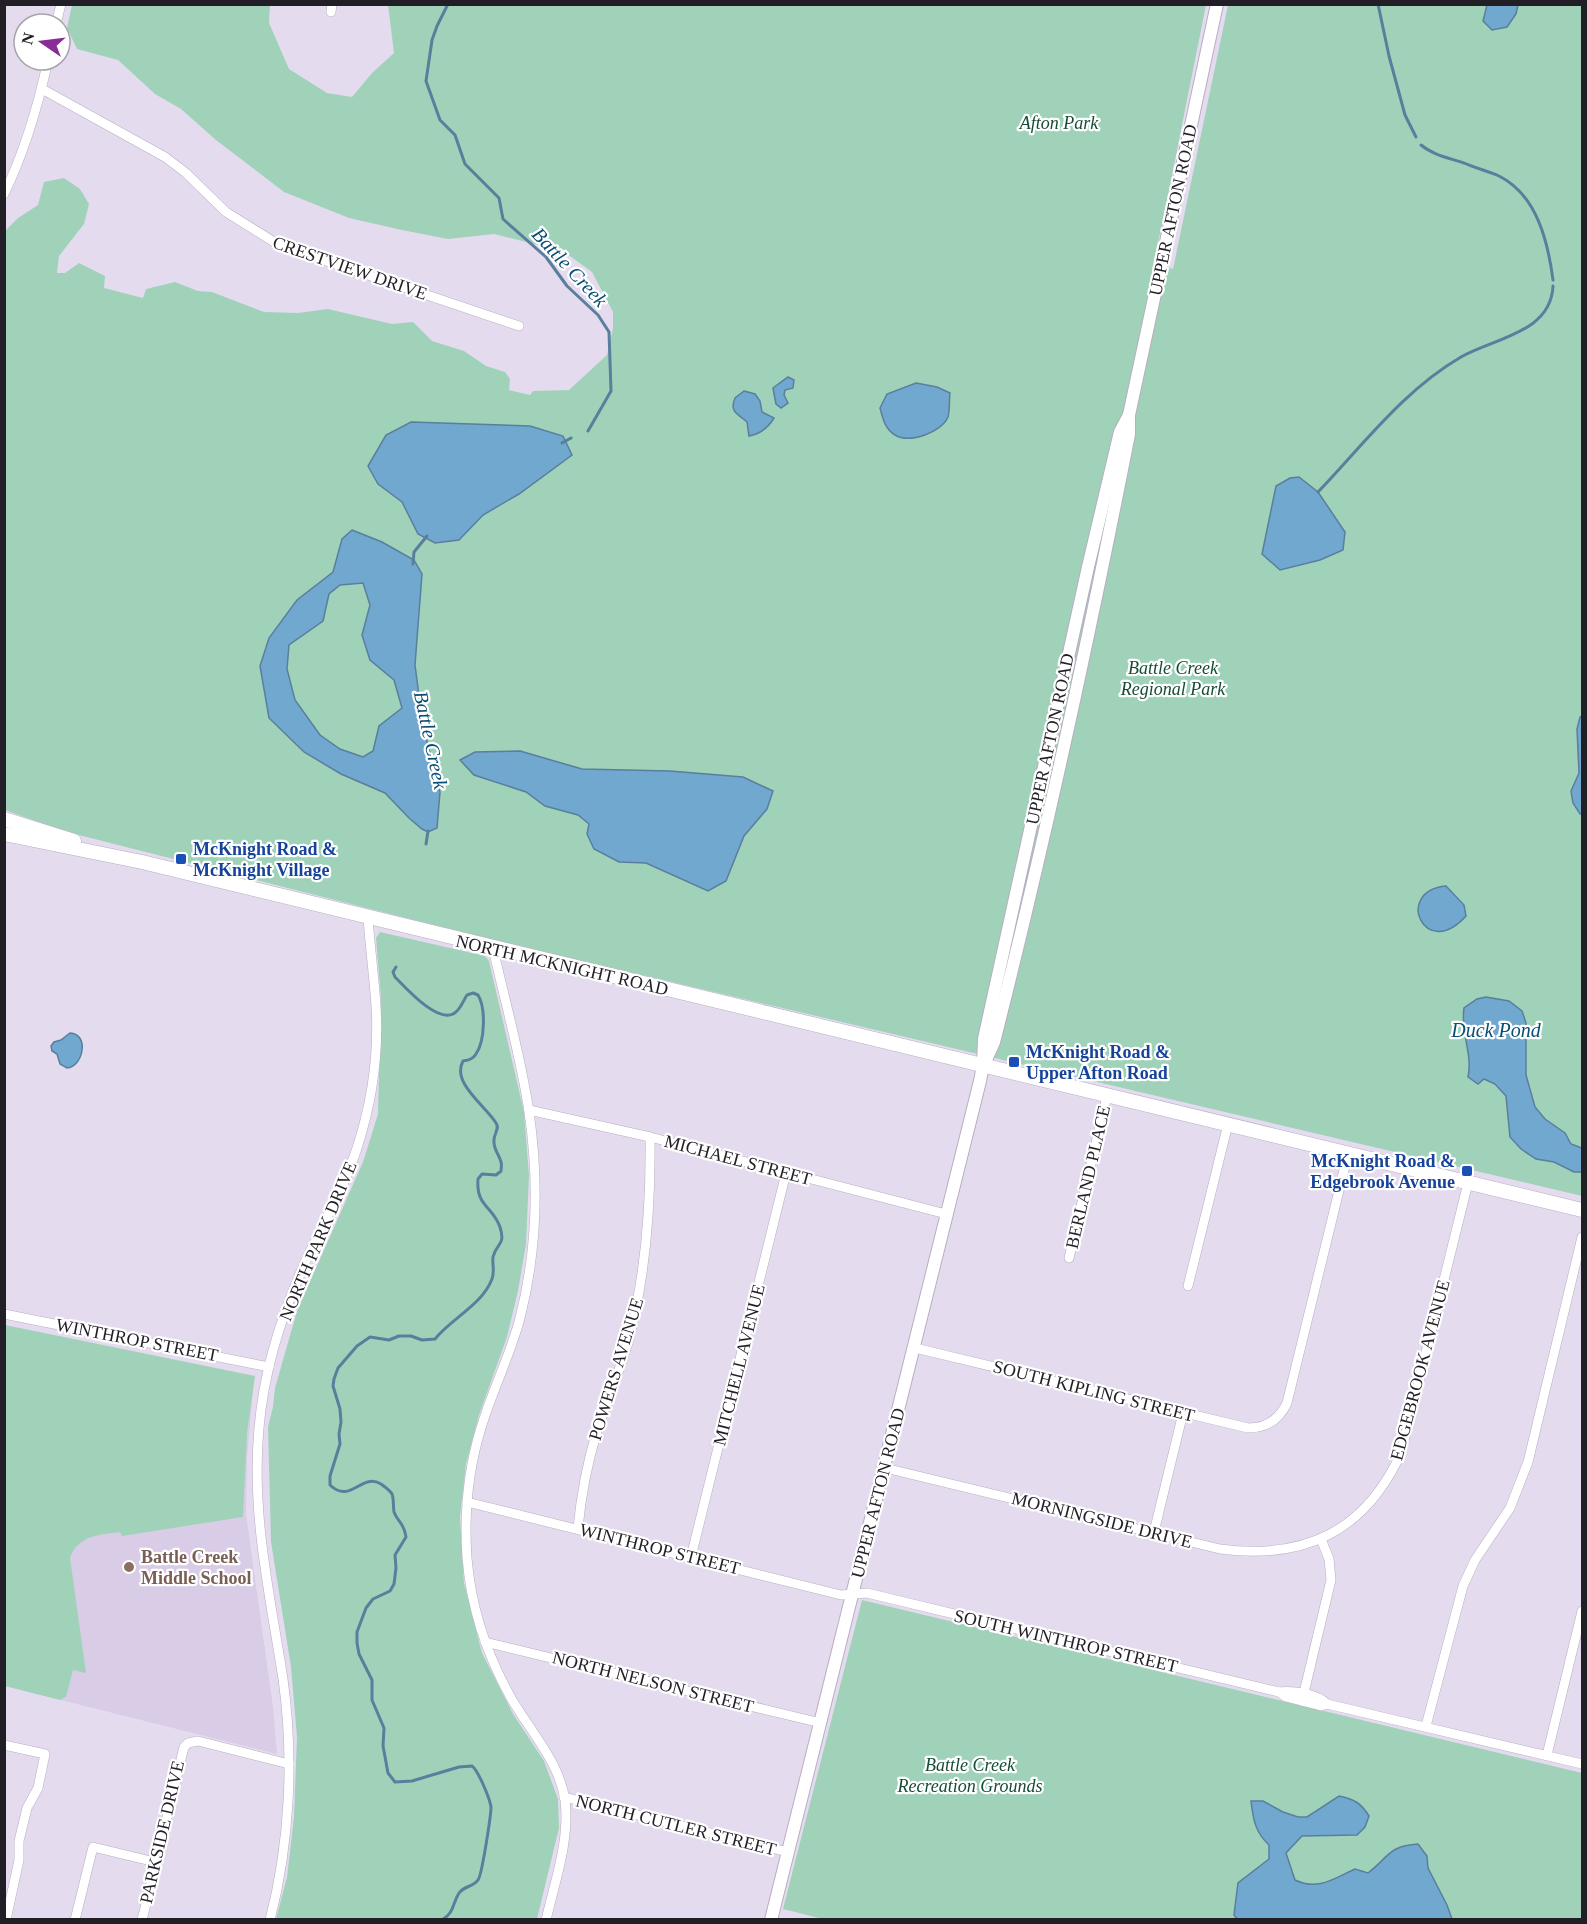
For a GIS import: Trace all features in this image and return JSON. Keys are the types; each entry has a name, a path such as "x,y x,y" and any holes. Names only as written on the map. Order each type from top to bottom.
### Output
{"main road":[{"path":"4,819 142,862"},
{"path":"4,834 142,862"},
{"name":"NORTH MCKNIGHT ROAD","path":"142,862 1582,1210"}],"street":[{"name":"UPPER AFTON ROAD","path":"771,1920 915,1348 983,1065 984,1039 1088,567 1120,432 1129,415 1217,4"},
{"path":"4,194 19,162 46,72"},
{"name":"CRESTVIEW DRIVE","path":"42,89 165,157 186,173 226,212 279,245 519,326"},
{"name":"NORTH PARK DRIVE","path":"270,1920 284,1855 289,1764 283,1681 264,1570 258,1508 256,1473 259,1426 269,1367 285,1313 297,1281 350,1169 372,1092 376,1006 368,918"},
{"path":"493,948 529,1110 534,1148 535,1218 520,1317 473,1456 465,1526 470,1581 485,1642 510,1696 554,1766 564,1797 566,1829 546,1920"},
{"name":"BERLAND PLACE","path":"1069,1258 1107,1096"},
{"name":"MICHAEL STREET","path":"529,1110 650,1137 946,1214"},
{"path":"1188,1286 1228,1124"},
{"name":"POWERS AVENUE","path":"578,1528 582,1494 596,1434 627,1345 643,1278 650,1209 650,1137"},
{"name":"SOUTH KIPLING STREET","path":"915,1348 1248,1428 1258,1428 1272,1422 1280,1416 1287,1404 1348,1154"},
{"name":"MITCHELL AVENUE","path":"691,1557 786,1173"},
{"name":"EDGEBROOK AVENUE","path":"1321,1539 1342,1527 1374,1498 1384,1485 1401,1453 1468,1183"},
{"path":"1426,1726 1463,1586 1475,1560 1510,1508 1528,1462 1582,1237"},
{"name":"WINTHROP STREET","path":"4,1314 269,1367"},
{"path":"1154,1532 1184,1413"},
{"name":"MORNINGSIDE DRIVE","path":"885,1468 1220,1549 1281,1550 1321,1539"},
{"name":"WINTHROP STREET","path":"467,1502 841,1595 853,1594"},
{"path":"1303,1698 1331,1580 1329,1559 1321,1539"},
{"name":"SOUTH WINTHROP STREET","path":"853,1594 867,1593 1279,1692 1286,1697 1303,1698 1321,1706 1327,1704 1582,1764"},
{"path":"1547,1755 1582,1611"},
{"name":"NORTH NELSON STREET","path":"485,1642 821,1723"},
{"name":"PARKSIDE DRIVE","path":"142,1920 182,1751 188,1743 198,1742 289,1764"},
{"path":"4,1745 45,1754 38,1788 27,1808 19,1841 19,1860 6,1920"},
{"name":"NORTH CUTLER STREET","path":"564,1797 788,1852"},
{"path":"75,1920 93,1847 155,1862"}],"shaded area":[{"name":"Battle Creek Middle School","path":"5,1326 254,1377 247,1458 246,1514 273,1707 277,1754 5,1686"}],"green space":[{"name":"Battle Creek Regional Park","path":"72,5 270,5 269,23 289,69 327,93 352,97 372,73 394,53 388,5 1206,5 1153,264 1173,269 1228,5 1582,5 1582,1196 489,939 63,831 5,810 5,231 18,218 38,205 44,182 64,178 80,189 89,204 84,224 59,256 57,273 65,273 79,263 105,276 104,288 143,298 146,289 175,282 198,291 212,292 264,312 298,313 328,309 392,324 413,322 432,341 464,351 486,366 505,372 510,379 509,390 530,395 533,391 569,390 607,355 613,328 613,312 592,272 563,251 494,234 448,239 402,230 349,218 284,192 216,140 181,109 155,94 118,60 77,49 72,38"},
{"path":"380,932 485,956 489,961 524,1112 529,1176 526,1244 507,1337 479,1415 466,1464 460,1517 464,1583 482,1653 513,1714 544,1761 558,1799 559,1828 537,1919 276,1919 287,1877 294,1817 297,1737 291,1667 271,1542 268,1427 275,1388 297,1311 363,1162 378,1114 381,998 376,938"},
{"path":"5,1325 255,1376 247,1433 243,1517 122,1536 120,1532 97,1535 84,1540 74,1550 70,1558 86,1673 73,1670 66,1697 60,1700 5,1686"},
{"name":"Battle Creek Recreation Grounds","path":"862,1600 1582,1773 1582,1919 827,1920 783,1909"}],"water":[{"path":"1487,4 1518,5 1516,14 1507,27 1492,30 1483,21"},
{"path":"788,377 794,380 793,388 785,390 784,395 788,403 781,408 776,404 773,388"},
{"path":"916,383 937,387 950,393 948,417 933,432 925,435 909,438 895,435 885,423 880,408 887,394"},
{"path":"744,391 755,394 760,401 762,412 774,418 763,430 749,436 747,422 735,412 733,407 735,398"},
{"path":"411,422 530,426 563,436 572,455 519,494 483,515 459,540 435,543 418,534 402,502 378,484 368,466 386,435"},
{"path":"1299,477 1318,492 1345,532 1343,550 1320,560 1280,570 1262,554 1276,486 1290,478"},
{"path":"352,530 382,542 414,560 422,574 415,665 423,726 440,792 437,828 428,832 409,818 385,793 341,774 304,752 269,718 260,666 269,638 297,600 333,572 342,539","holes":["363,583 370,605 362,635 370,660 394,680 402,708 379,726 373,751 363,757 340,749 320,735 295,700 287,669 289,645 323,621 329,594 340,585"]},
{"path":"1582,716 1582,814 1580,814 1573,803 1571,791 1579,773 1577,729"},
{"path":"520,751 582,769 670,771 743,777 773,791 767,809 744,836 726,881 708,891 646,863 619,862 594,849 587,834 589,824 578,815 545,806 526,792 474,775 460,760 475,752"},
{"path":"1446,886 1464,905 1466,916 1451,928 1438,931 1428,928 1421,920 1418,910 1421,899 1430,891"},
{"name":"Duck Pond","path":"1486,997 1509,1001 1522,1011 1526,1023 1526,1075 1535,1107 1545,1119 1565,1133 1571,1144 1582,1148 1582,1172 1574,1172 1554,1162 1536,1159 1521,1149 1510,1137 1506,1096 1495,1084 1484,1079 1478,1084 1468,1077 1469,1060 1463,1017 1464,1008 1477,999"},
{"path":"70,1033 80,1039 82,1050 77,1062 67,1068 60,1064 51,1046"},
{"path":"1339,1796 1353,1800 1363,1808 1369,1816 1365,1827 1357,1835 1302,1836 1286,1853 1295,1880 1318,1884 1355,1869 1368,1873 1400,1847 1418,1844 1427,1856 1428,1868 1452,1919 1238,1920 1234,1915 1238,1883 1269,1859 1269,1845 1256,1825 1251,1801 1263,1801 1283,1812 1298,1817 1307,1817"}],"waterway":[{"name":"Battle Creek","path":"448,4 432,40 426,81 440,120 455,135 465,164 499,198 503,219 546,257 567,286 598,315 609,332 611,391 588,431"},
{"path":"1378,4 1405,115 1416,137"},
{"path":"1421,145 1436,154 1499,176 1523,195 1544,235 1553,280"},
{"path":"1318,492 1385,419 1440,370 1474,350 1504,339 1532,324 1550,302 1553,286"},
{"name":"Battle Creek","path":"562,443 571,438"},
{"name":"Battle Creek","path":"413,564 414,552 427,536"},
{"name":"Battle Creek","path":"426,844 428,831"},
{"name":"Battle Creek","path":"396,967 393,972 395,977 422,1003 438,1013 453,1014 467,995 473,993 478,995 482,1008 483,1033 475,1056 463,1061 462,1078 471,1094 497,1125 494,1143 501,1164 501,1171 496,1175 482,1174 478,1179 479,1195 497,1220 502,1233 501,1241 494,1252 492,1279 481,1296 435,1339 422,1340 411,1336 399,1336 389,1340 370,1337 357,1346 338,1368 333,1386 340,1409 341,1422 340,1444 330,1476 330,1485 344,1492 368,1482 374,1481 381,1484 392,1494 394,1512 404,1528 406,1537 395,1555 394,1584 390,1591 373,1599 366,1608 357,1632 359,1654 372,1680 372,1700 384,1728 383,1746 388,1773 395,1782 412,1781 459,1767 472,1766 483,1785 491,1807 480,1876 474,1884 461,1891 451,1911 442,1920"}],"place":[{"name":"McKnight Road & McKnight Village","path":"181,859"},
{"name":"McKnight Road & Upper Afton Road","path":"1014,1062"},
{"name":"McKnight Road & Edgebrook Avenue","path":"1467,1171"},
{"name":"Battle Creek Middle School","path":"129,1567"}],"park label":[{"name":"Afton Park","path":"1059,123"}]}
